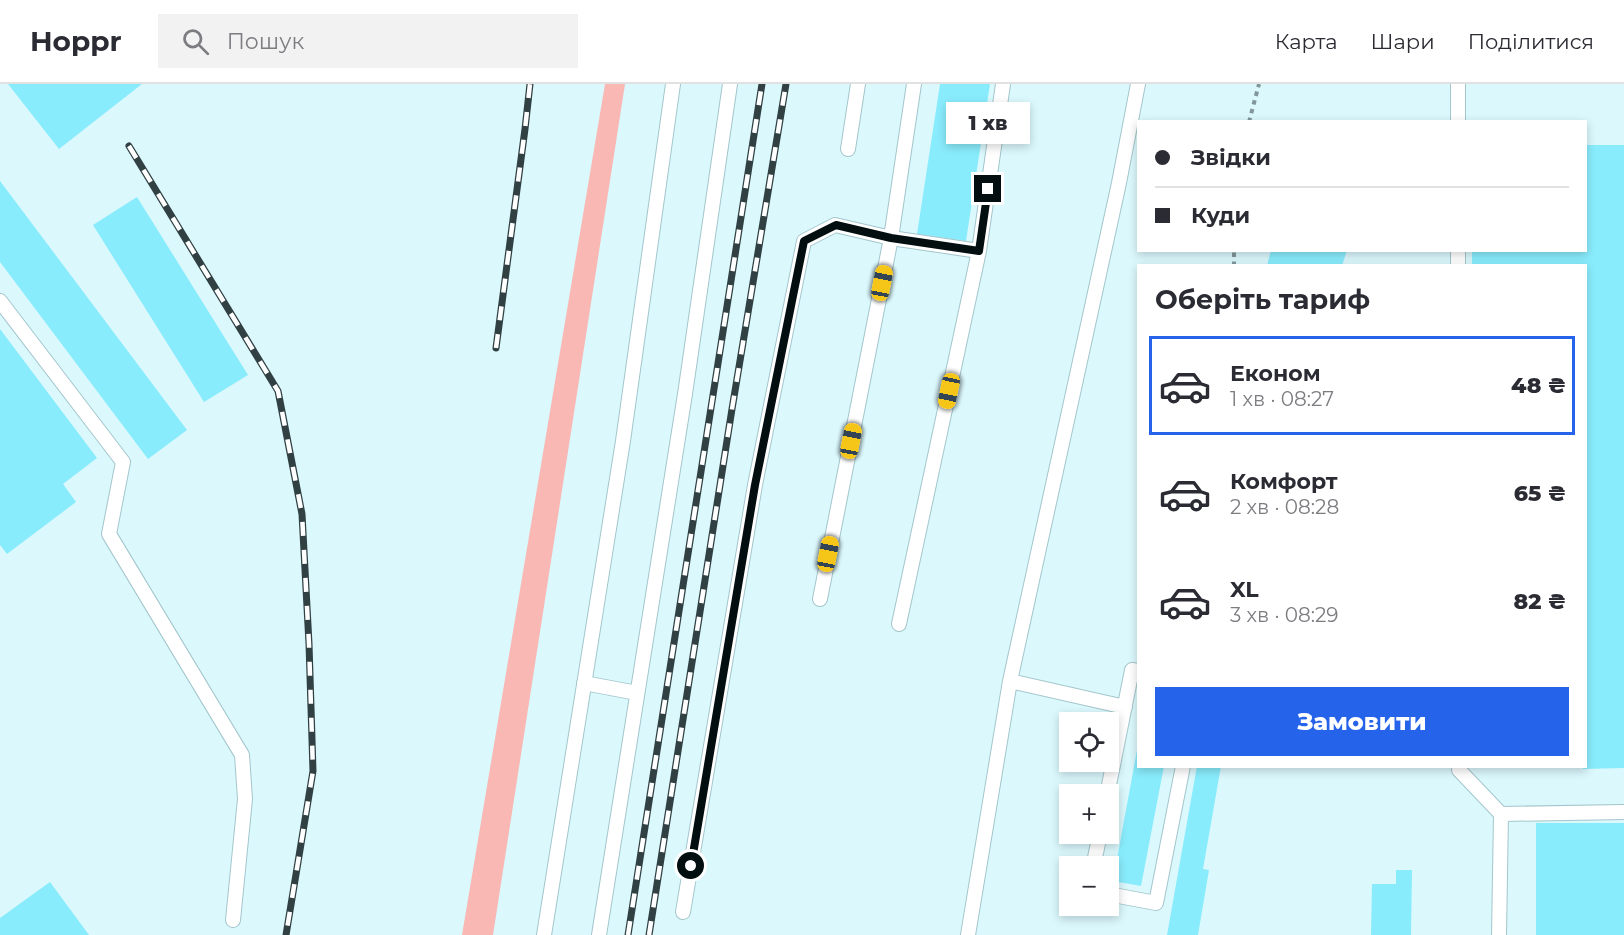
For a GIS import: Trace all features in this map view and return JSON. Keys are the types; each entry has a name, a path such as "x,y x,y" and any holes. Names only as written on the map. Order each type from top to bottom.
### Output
{"lane":[{"path":"544,935 623,441 673,84"},
{"path":"599,935 685,394 730,84"},
{"path":"848,149 858,84"},
{"path":"820,599 891,238 914,84"},
{"path":"899,624 979,251 1003,84"},
{"path":"968,935 1010,681 1138,84"},
{"path":"1458,84 1458,120"},
{"path":"683,912 755,485 804,241 836,225 891,238 979,251"},
{"path":"0,301 123,462 109,534 242,755 245,799 233,920"},
{"path":"1109,784 1132,670 1137,671"},
{"path":"1010,681 1125,707"},
{"path":"584,683 637,693"},
{"path":"1119,896 1156,903 1183,768"},
{"path":"1459,768 1501,814 1499,935"},
{"path":"1501,814 1624,812"}],"path":[{"path":"1250,120 1259,84"}],"shaded area":[{"path":"605,84 625,84 493,935 462,935"}],"building":[{"path":"8,84 142,84 59,149"},
{"path":"940,84 990,84 966,241 917,234"},
{"path":"1587,145 1624,145 1624,768 1583,769 1587,768 1587,264 1472,264 1472,252 1587,252"},
{"path":"0,181 187,430 148,459 0,262"},
{"path":"137,197 248,375 204,402 93,225"},
{"path":"1270,252 1346,252 1343,264 1268,264"},
{"path":"0,329 97,458 63,484 76,502 7,554 0,545"},
{"path":"1137,750 1137,768 1164,768 1141,886 1119,882 1118,856"},
{"path":"1197,768 1221,768 1203,869 1209,870 1198,935 1167,935"},
{"path":"1536,823 1624,823 1624,935 1536,935"},
{"path":"1396,870 1412,870 1411,935 1371,935 1372,884 1396,884"},
{"path":"50,882 89,935 0,935 0,918"}],"railway":[{"path":"496,348 530,84"},
{"path":"628,935 762,84"},
{"path":"649,935 786,84"},
{"path":"129,146 278,391 302,514 313,771 286,935"}],"route":[{"path":"691,866 755,485 804,241 836,225 891,238 979,251 988,189"}]}
